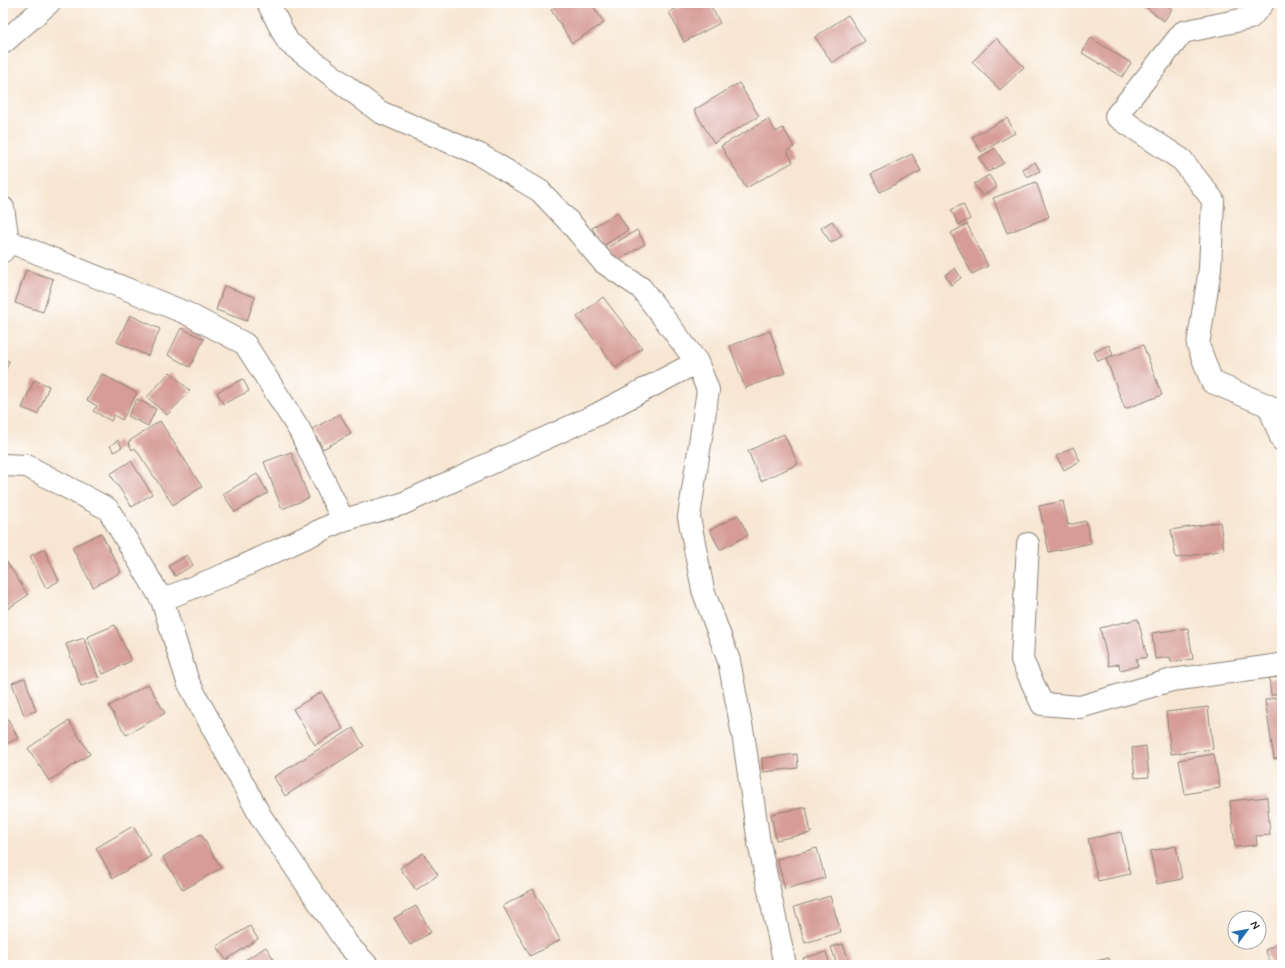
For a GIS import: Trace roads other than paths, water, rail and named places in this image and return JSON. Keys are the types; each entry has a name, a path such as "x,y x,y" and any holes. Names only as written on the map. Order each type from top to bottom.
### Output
{"street":[{"path":"3,43 49,3"},
{"path":"268,3 288,42 380,112 480,155 540,191 573,226 603,262 641,288 697,362 708,390 689,517 702,590 729,660 744,740 759,843 785,965"},
{"path":"1263,3 1250,18 1184,32 1116,116 1182,160 1213,200 1210,269 1198,345 1212,382 1269,406 1282,440"},
{"path":"3,208 6,246 186,313 245,344 300,429 343,520"},
{"path":"162,600 231,572 343,520 402,504 596,416 697,362"},
{"path":"3,452 108,509 162,600 188,682 261,817 348,945 367,965"},
{"path":"3,465 28,466"},
{"path":"1028,544 1022,660 1042,704 1080,707 1172,680 1279,665 1282,666"}]}
